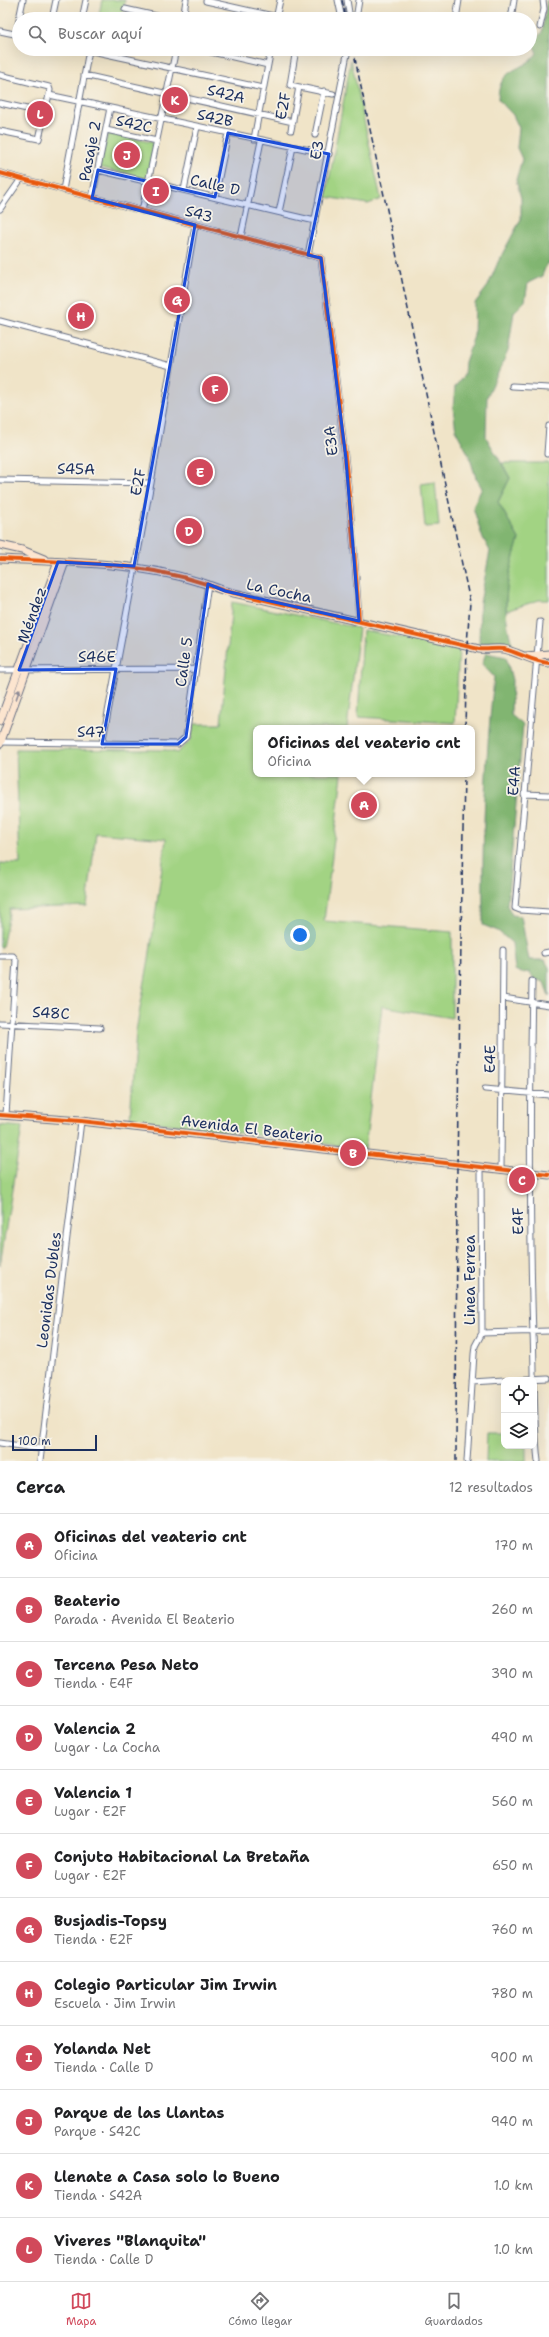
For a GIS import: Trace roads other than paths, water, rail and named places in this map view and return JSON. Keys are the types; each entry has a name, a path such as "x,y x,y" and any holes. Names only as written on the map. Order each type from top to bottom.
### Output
{"street":[{"path":"20,12 23,0"},
{"path":"53,12 56,0"},
{"path":"83,12 86,0"},
{"path":"183,12 186,0"},
{"path":"278,12 280,0"},
{"path":"338,0 341,12"},
{"path":"347,0 349,12"},
{"path":"357,12 359,0"},
{"path":"457,12 459,0"},
{"path":"512,12 514,0"},
{"path":"540,27 544,9 543,0"},
{"path":"206,1 252,12"},
{"path":"125,9 138,12"},
{"path":"0,31 12,34"},
{"path":"63,190 78,101 84,75 86,56"},
{"path":"115,56 263,88"},
{"path":"142,211 175,56"},
{"path":"229,56 268,65"},
{"path":"254,139 270,56"},
{"path":"295,56 290,83 292,86 333,94"},
{"name":"E3","path":"308,254 347,56"},
{"path":"0,75 49,87 49,95 39,139 0,130"},
{"name":"S42A","path":"84,75 293,122"},
{"name":"E2F","path":"291,130 299,87"},
{"path":"315,135 324,92"},
{"name":"S42B","path":"49,95 328,154"},
{"path":"0,102 45,113"},
{"name":"Pasaje 2","path":"92,198 110,108"},
{"path":"184,190 197,127"},
{"name":"S42C","path":"106,130 157,142"},
{"path":"215,197 228,134"},
{"path":"241,237 261,141"},
{"path":"279,212 293,147"},
{"name":"Calle D","path":"98,170 315,221"},
{"name":"S43","path":"0,173 321,258"},
{"path":"0,209 21,179"},
{"name":"E2F","path":"102,744 134,566 151,483 195,225"},
{"name":"E3A","path":"321,258 346,460 355,547 359,621"},
{"path":"0,321 171,366"},
{"path":"512,386 549,388"},
{"path":"547,454 549,426"},
{"name":"S45A","path":"0,480 151,483"},
{"name":"La Cocha","path":"0,546 22,550 50,561"},
{"name":"La Cocha","path":"0,559 134,566 189,577 225,591 484,650 496,648 526,656 537,662 549,663"},
{"name":"Méndez","path":"0,721 61,562"},
{"name":"Méndez","path":"0,743 27,670 61,562"},
{"name":"Calle 5","path":"182,742 186,737 194,669 208,584"},
{"name":"E4A","path":"540,622 524,794 516,908 520,910 549,912"},
{"name":"La Cocha","path":"526,656 538,653 549,654"},
{"name":"S46E","path":"0,670 194,669"},
{"name":"S47","path":"0,743 178,744 182,742"},
{"path":"524,794 549,795"},
{"name":"E4E","path":"501,1170 503,950"},
{"path":"0,956 15,958 13,1023 3,1115"},
{"name":"E4F","path":"532,982 529,1172 535,1377"},
{"path":"503,998 549,1004"},
{"name":"S48C","path":"0,1023 100,1028"},
{"path":"485,1089 549,1095"},
{"name":"Avenida El Beaterio","path":"3,1115 81,1121 549,1175"},
{"name":"Leonidas Dubles","path":"40,1461 81,1121"},
{"name":"Linea Ferrea","path":"467,1461 475,1346 482,1333 481,1168"},
{"path":"482,1333 549,1331"},
{"path":"537,1379 549,1378"},
{"path":"472,1382 501,1380"},
{"name":"E4F","path":"534,1413 534,1426 538,1461"},
{"path":"0,1443 41,1449"}],"railway":[{"path":"342,0 345,12"},
{"path":"354,56 470,602 467,645 465,725"},
{"path":"456,1461 457,1165 464,777"}],"place":[{"name":"Llenate a Casa solo lo Bueno","path":"175,100"},
{"name":"Viveres \"Blanquita\"","path":"40,114"},
{"name":"Parque de las Llantas","path":"127,155"},
{"name":"Yolanda Net","path":"156,191"},
{"name":"Busjadis-Topsy","path":"177,300"},
{"name":"Colegio Particular Jim Irwin","path":"81,316"},
{"name":"Conjuto Habitacional La Bretaña","path":"215,389"},
{"name":"Valencia 1","path":"200,472"},
{"name":"Valencia 2","path":"189,531"},
{"name":"Oficinas del veaterio cnt","path":"364,805"},
{"name":"Beaterio","path":"353,1153"},
{"name":"Tercena Pesa Neto","path":"522,1180"}]}
